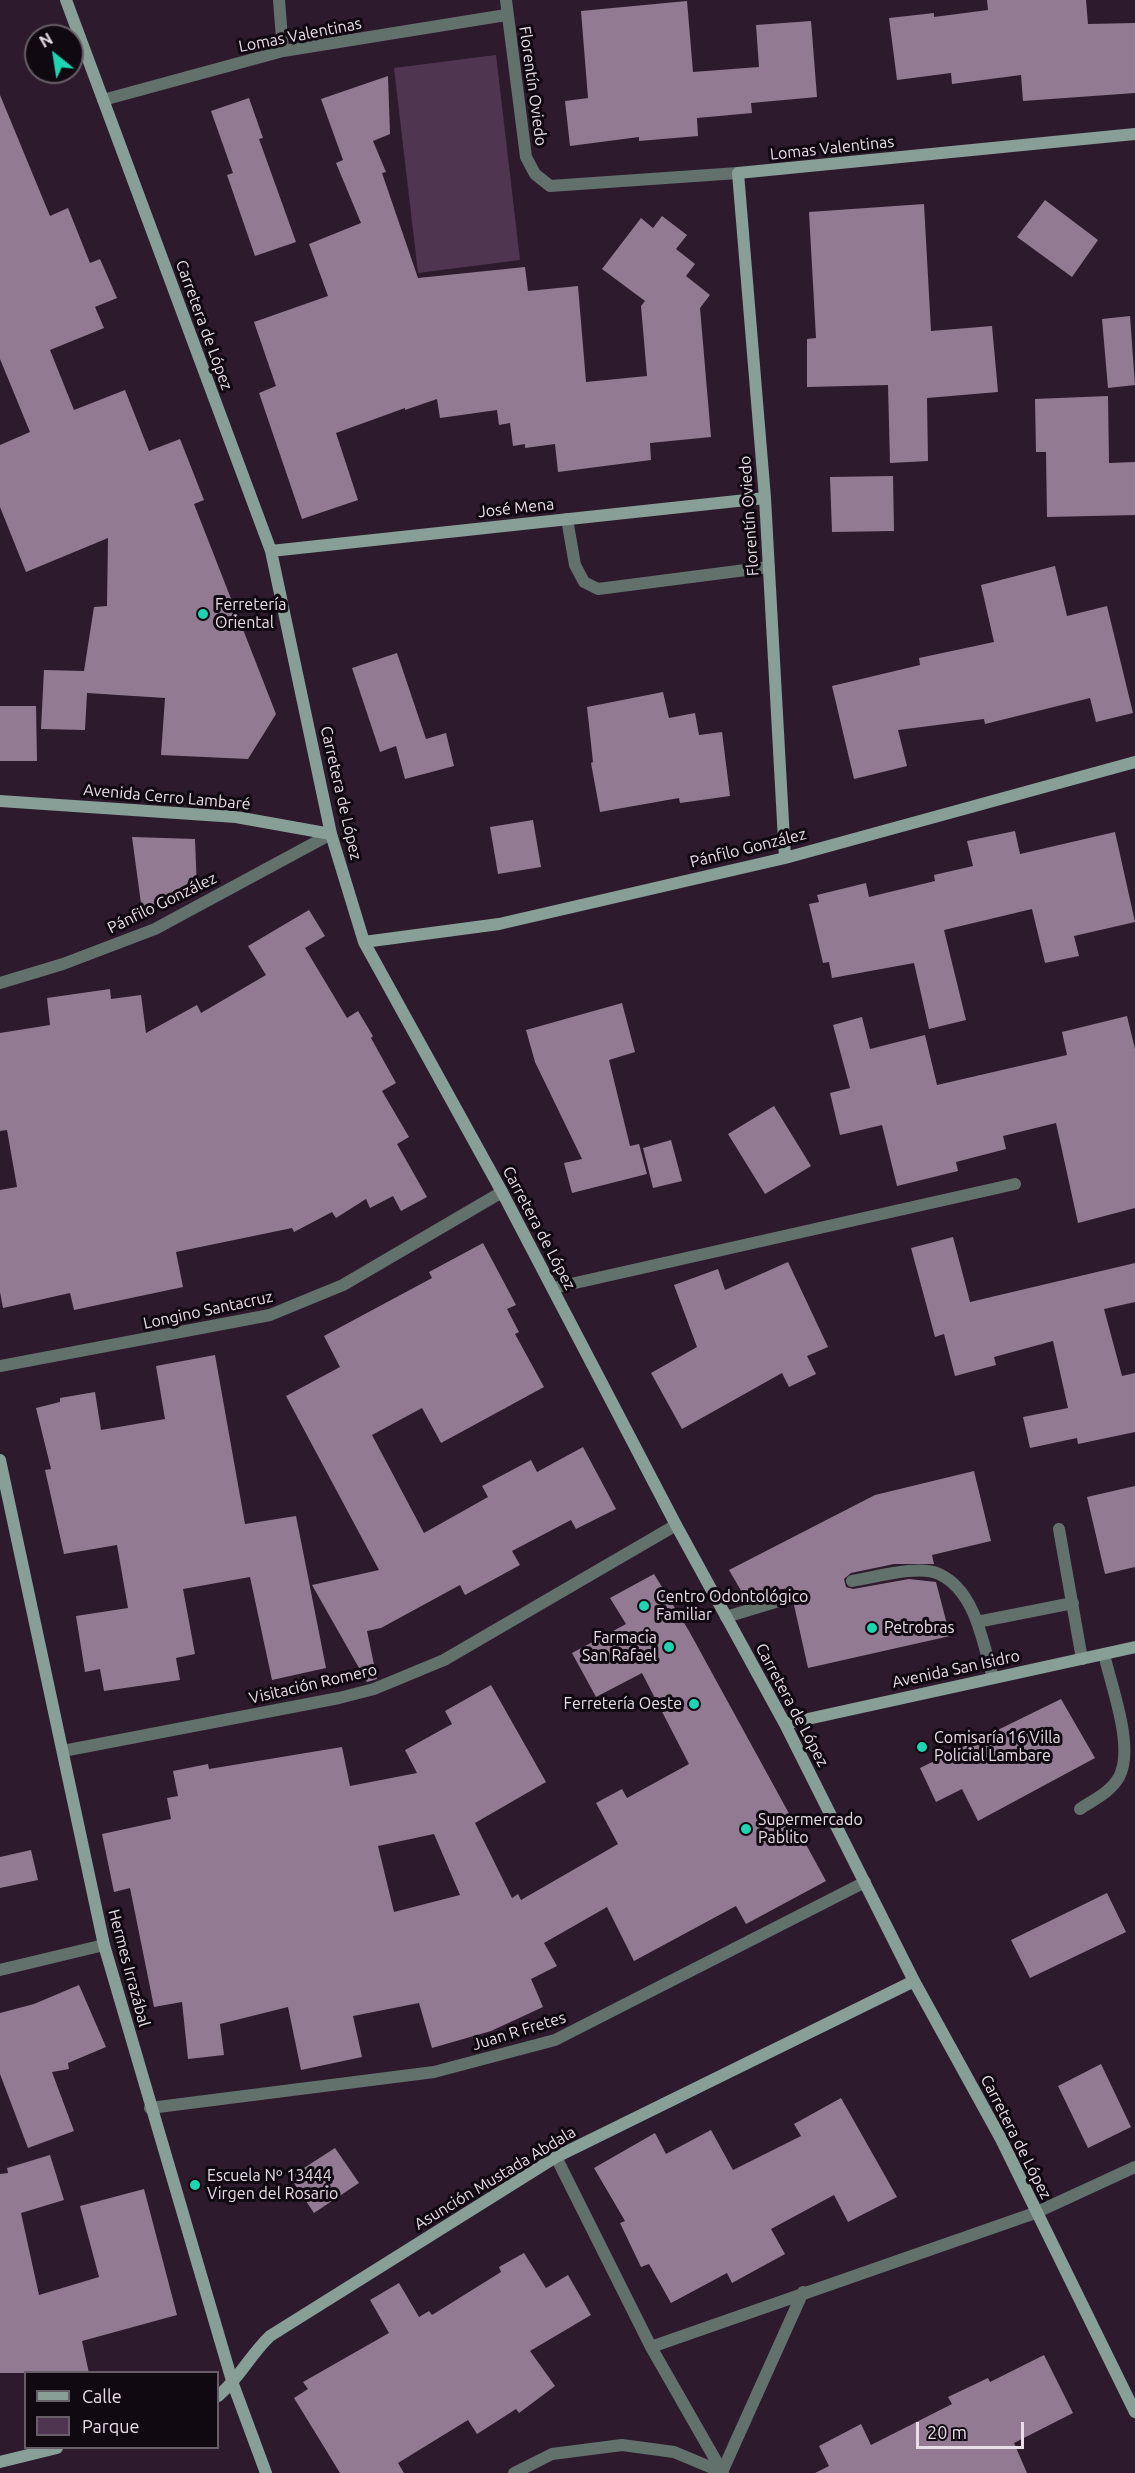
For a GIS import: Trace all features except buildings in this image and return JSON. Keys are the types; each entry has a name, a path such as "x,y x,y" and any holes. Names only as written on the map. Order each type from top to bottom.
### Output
{"street":[{"name":"Carretera de López","path":"66,0 271,551 331,834 364,942 502,1192 676,1525 785,1724 914,1981 1001,2139 1035,2213 1135,2412"},
{"path":"279,0 283,51"},
{"name":"Florentín Oviedo","path":"506,0 506,15 526,157 535,174"},
{"name":"Lomas Valentinas","path":"103,100 283,51 506,15"},
{"name":"Lomas Valentinas","path":"535,174 550,186 738,173 1135,135"},
{"name":"Florentín Oviedo","path":"738,173 765,498 785,858"},
{"name":"José Mena","path":"271,551 765,498"},
{"path":"567,519 576,566 584,582 598,589 769,567"},
{"name":"Pánfilo González","path":"364,942 499,924 785,858 1135,762"},
{"name":"Avenida Cerro Lambaré","path":"0,801 236,817 331,834"},
{"name":"Pánfilo González","path":"0,983 63,964 155,929 331,834"},
{"path":"553,1288 1016,1184"},
{"name":"Longino Santacruz","path":"0,1366 270,1315 343,1285 502,1192"},
{"name":"Hermes Irrazábal","path":"1,1468 104,1946 233,2384 266,2473"},
{"name":"Visitación Romero","path":"63,1751 374,1689 461,1650 676,1525"},
{"path":"1059,1529 1082,1659"},
{"path":"852,1581 910,1571 938,1573 962,1591 977,1623 993,1678"},
{"path":"726,1617 792,1597"},
{"path":"977,1623 1073,1603"},
{"name":"Avenida San Isidro","path":"785,1724 1135,1647"},
{"path":"1080,1809 1103,1794 1120,1777 1125,1755 1124,1730 1104,1654"},
{"name":"Juan R Fretes","path":"150,2108 434,2072 555,2040 865,1882"},
{"path":"0,1970 104,1946"},
{"name":"Asunción Mustada Abdala","path":"219,2395 233,2384 255,2350 270,2336 556,2157 914,1981"},
{"path":"556,2157 651,2347 723,2472"},
{"path":"651,2347 803,2292 1035,2213 1135,2167"},
{"path":"723,2472 803,2292"},
{"path":"514,2473 552,2454 622,2445 674,2452 723,2472"},
{"path":"0,2462 53,2449"}],"green space":[{"path":"496,55 520,260 418,273 394,68"}],"place":[{"name":"Ferretería Oriental","path":"203,614"},
{"name":"Centro Odontológico Familiar","path":"644,1606"},
{"name":"Petrobras","path":"872,1628"},
{"name":"Farmacia San Rafael","path":"669,1647"},
{"name":"Ferretería Oeste","path":"694,1704"},
{"name":"Comisaría 16 Villa Policial Lambare","path":"922,1747"},
{"name":"Supermercado Pablito","path":"746,1829"},
{"name":"Escuela Nº 13444 Virgen del Rosario","path":"195,2185"}]}
